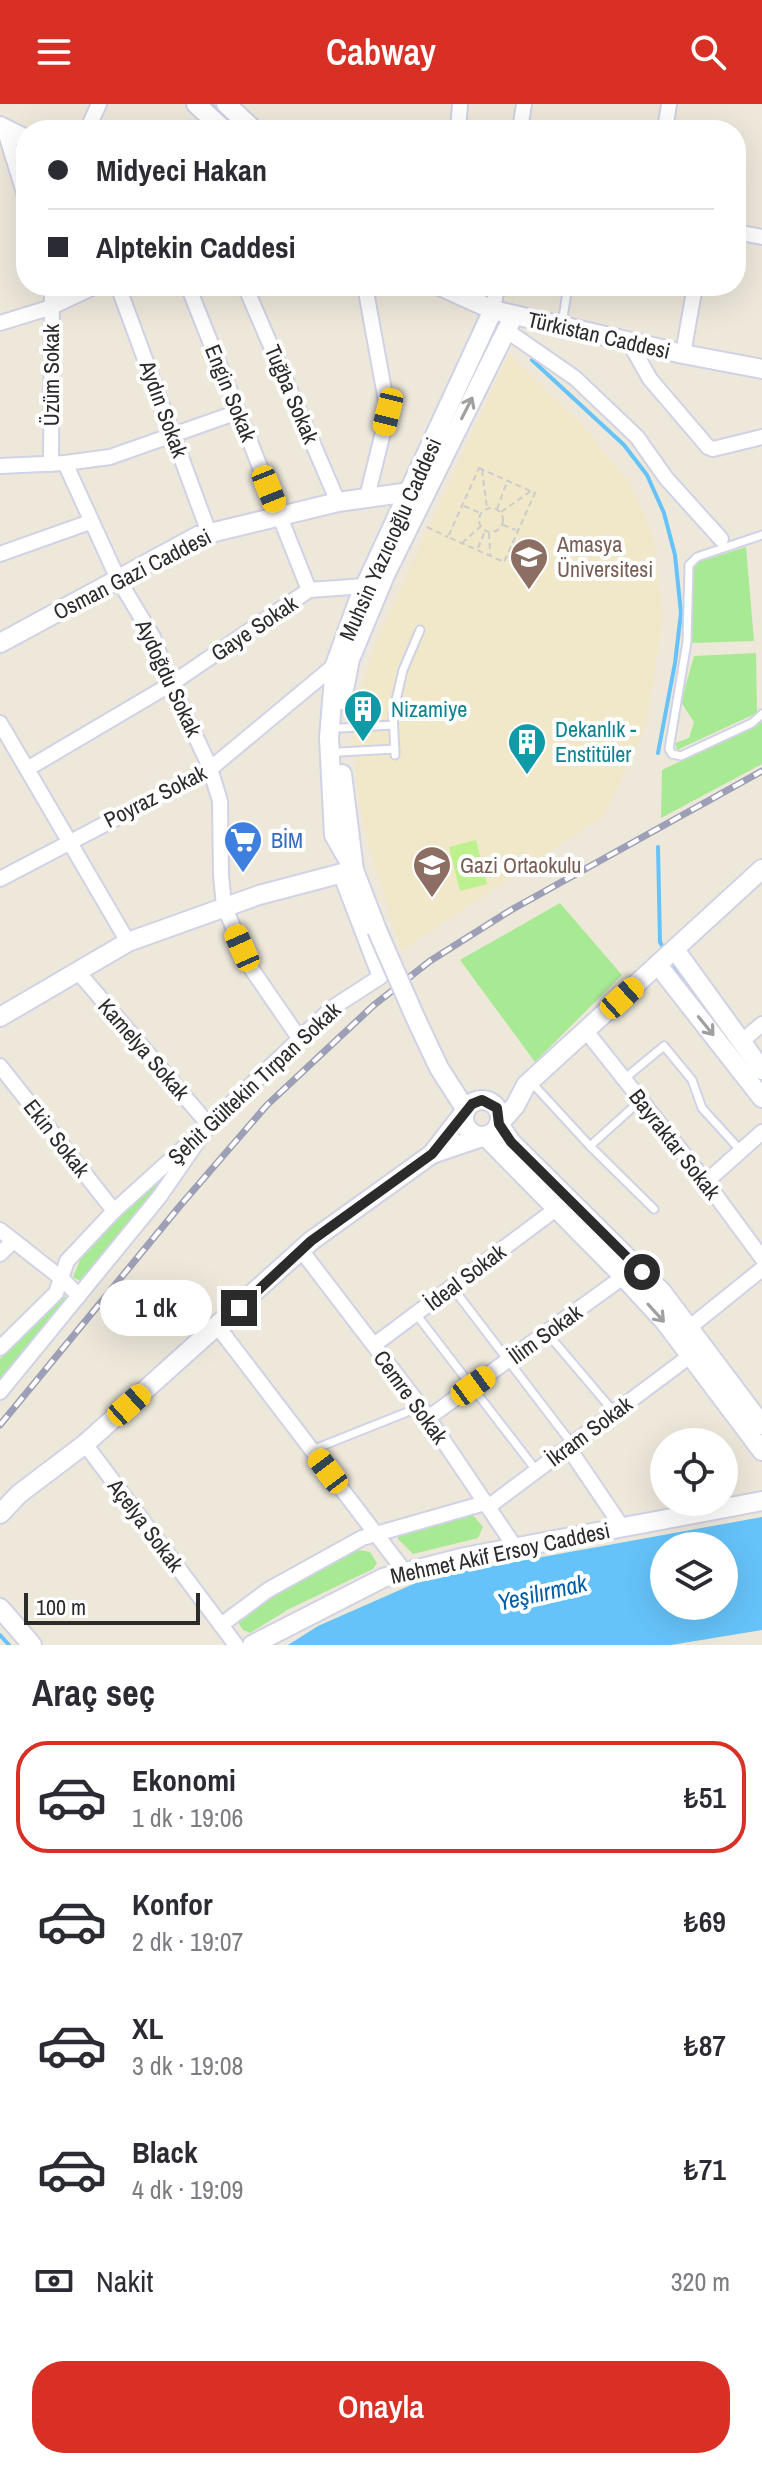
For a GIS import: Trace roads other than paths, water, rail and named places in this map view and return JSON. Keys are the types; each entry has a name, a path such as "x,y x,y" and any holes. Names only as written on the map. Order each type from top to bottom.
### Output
{"street":[{"path":"196,104 213,120"},
{"path":"226,104 243,120"},
{"path":"2,127 16,169"},
{"name":"Üzüm Sokak","path":"52,296 58,463"},
{"path":"0,323 52,307 75,296"},
{"name":"Aydın Sokak","path":"122,296 209,533"},
{"name":"Engin Sokak","path":"192,296 309,590"},
{"name":"Tuğba Sokak","path":"249,296 338,502"},
{"path":"367,296 388,412 367,497"},
{"name":"Türkistan Caddesi","path":"462,296 493,310 510,322 562,326 762,369"},
{"path":"493,310 495,296"},
{"path":"683,354 693,296"},
{"name":"Muhsin Yazıcıoğlu Caddesi","path":"474,1105 439,1068 377,930 347,872 334,835 329,738 335,665 365,586 493,310"},
{"path":"510,322 637,437 666,478 721,539"},
{"name":"Muhsin Yazıcıoğlu Caddesi","path":"347,872 340,752 342,702 350,659 412,519 510,322"},
{"path":"629,342 650,379 708,447 713,449 762,437"},
{"path":"0,466 110,457 238,412"},
{"name":"Aydoğdu Sokak","path":"58,463 118,579 153,637 210,769 220,801 224,906 251,968 299,1038"},
{"name":"Osman Gazi Caddesi","path":"0,643 198,536 338,502 410,492"},
{"path":"0,554 90,522"},
{"name":"Gaye Sokak","path":"27,769 171,684 309,590 365,586"},
{"name":"Poyraz Sokak","path":"0,879 210,769 335,665"},
{"path":"0,723 128,942"},
{"path":"432,1154 494,1132 529,1083 762,869"},
{"path":"0,1017 128,942 224,906 347,872"},
{"name":"Şehit Gültekin Tırpan Sokak","path":"0,1348 56,1293 67,1261 114,1211 332,1008 380,977 347,872"},
{"path":"676,951 762,1070"},
{"path":"658,965 762,1098"},
{"name":"Kamelya Sokak","path":"79,973 209,1125"},
{"path":"741,1042 762,1024"},
{"name":"Bayraktar Sokak","path":"586,1031 762,1258"},
{"name":"Ekin Sokak","path":"0,1066 114,1211"},
{"path":"0,1514 19,1494 85,1444 301,1250 432,1154 474,1105 529,1083"},
{"path":"474,1105 497,1108 499,1124 511,1142 662,1292 762,1425"},
{"path":"474,1105 464,1119 468,1130 485,1136 665,1322 762,1451"},
{"path":"0,1392 160,1196 209,1125"},
{"path":"706,1182 762,1132"},
{"name":"İdeal Sokak","path":"374,1345 556,1209"},
{"path":"0,1230 79,1296"},
{"path":"0,1254 13,1241"},
{"name":"Cemre Sokak","path":"301,1250 424,1413 515,1547"},
{"path":"690,1327 762,1269"},
{"name":"İlim Sokak","path":"424,1413 473,1386 623,1277"},
{"path":"218,1327 405,1572"},
{"name":"İkram Sokak","path":"487,1505 690,1356"},
{"name":"Açelya Sokak","path":"85,1444 236,1645"},
{"path":"570,1445 622,1527"},
{"name":"Mehmet Akif Ersoy Caddesi","path":"252,1645 383,1578 515,1547 762,1501"},
{"path":"221,1625 268,1590 362,1538 487,1505"},
{"path":"0,1608 32,1645"}],"lane":[{"path":"562,326 566,296"},
{"path":"762,535 697,557 689,565 687,642 669,749 675,756 681,756 752,723 762,714"},
{"path":"340,752 395,752 393,713 403,670 420,630"},
{"path":"341,728 393,725"},
{"path":"624,1079 664,1046 692,1080 702,1108 741,1151"},
{"path":"529,1083 654,1209"},
{"path":"590,1146 641,1100"},
{"path":"452,1287 509,1359 570,1445"},
{"path":"416,1314 536,1470"},
{"path":"547,1333 614,1412"},
{"path":"312,1450 424,1413"}],"water":[{"name":"Yeşilırmak","path":"762,1517 762,1630 671,1645 288,1645 318,1626 427,1578 650,1537 650,1620 738,1620 738,1532 680,1532"}],"waterway":[{"path":"210,104 227,120"},
{"path":"532,360 624,445 647,475 664,513 675,555 681,613 658,753"},
{"path":"658,847 660,942 665,951"},
{"path":"669,959 713,1020"},
{"path":"0,1635 9,1645"}],"railway":[{"path":"0,1425 267,1105 374,1005 430,961 511,910 762,771"}],"place":[{"name":"Amasya Üniversitesi","path":"529,591"},
{"name":"Nizamiye","path":"363,743"},
{"name":"Dekanlık - Enstitüler","path":"527,776"},
{"name":"BİM","path":"243,874"},
{"name":"Gazi Ortaokulu","path":"432,899"}]}
